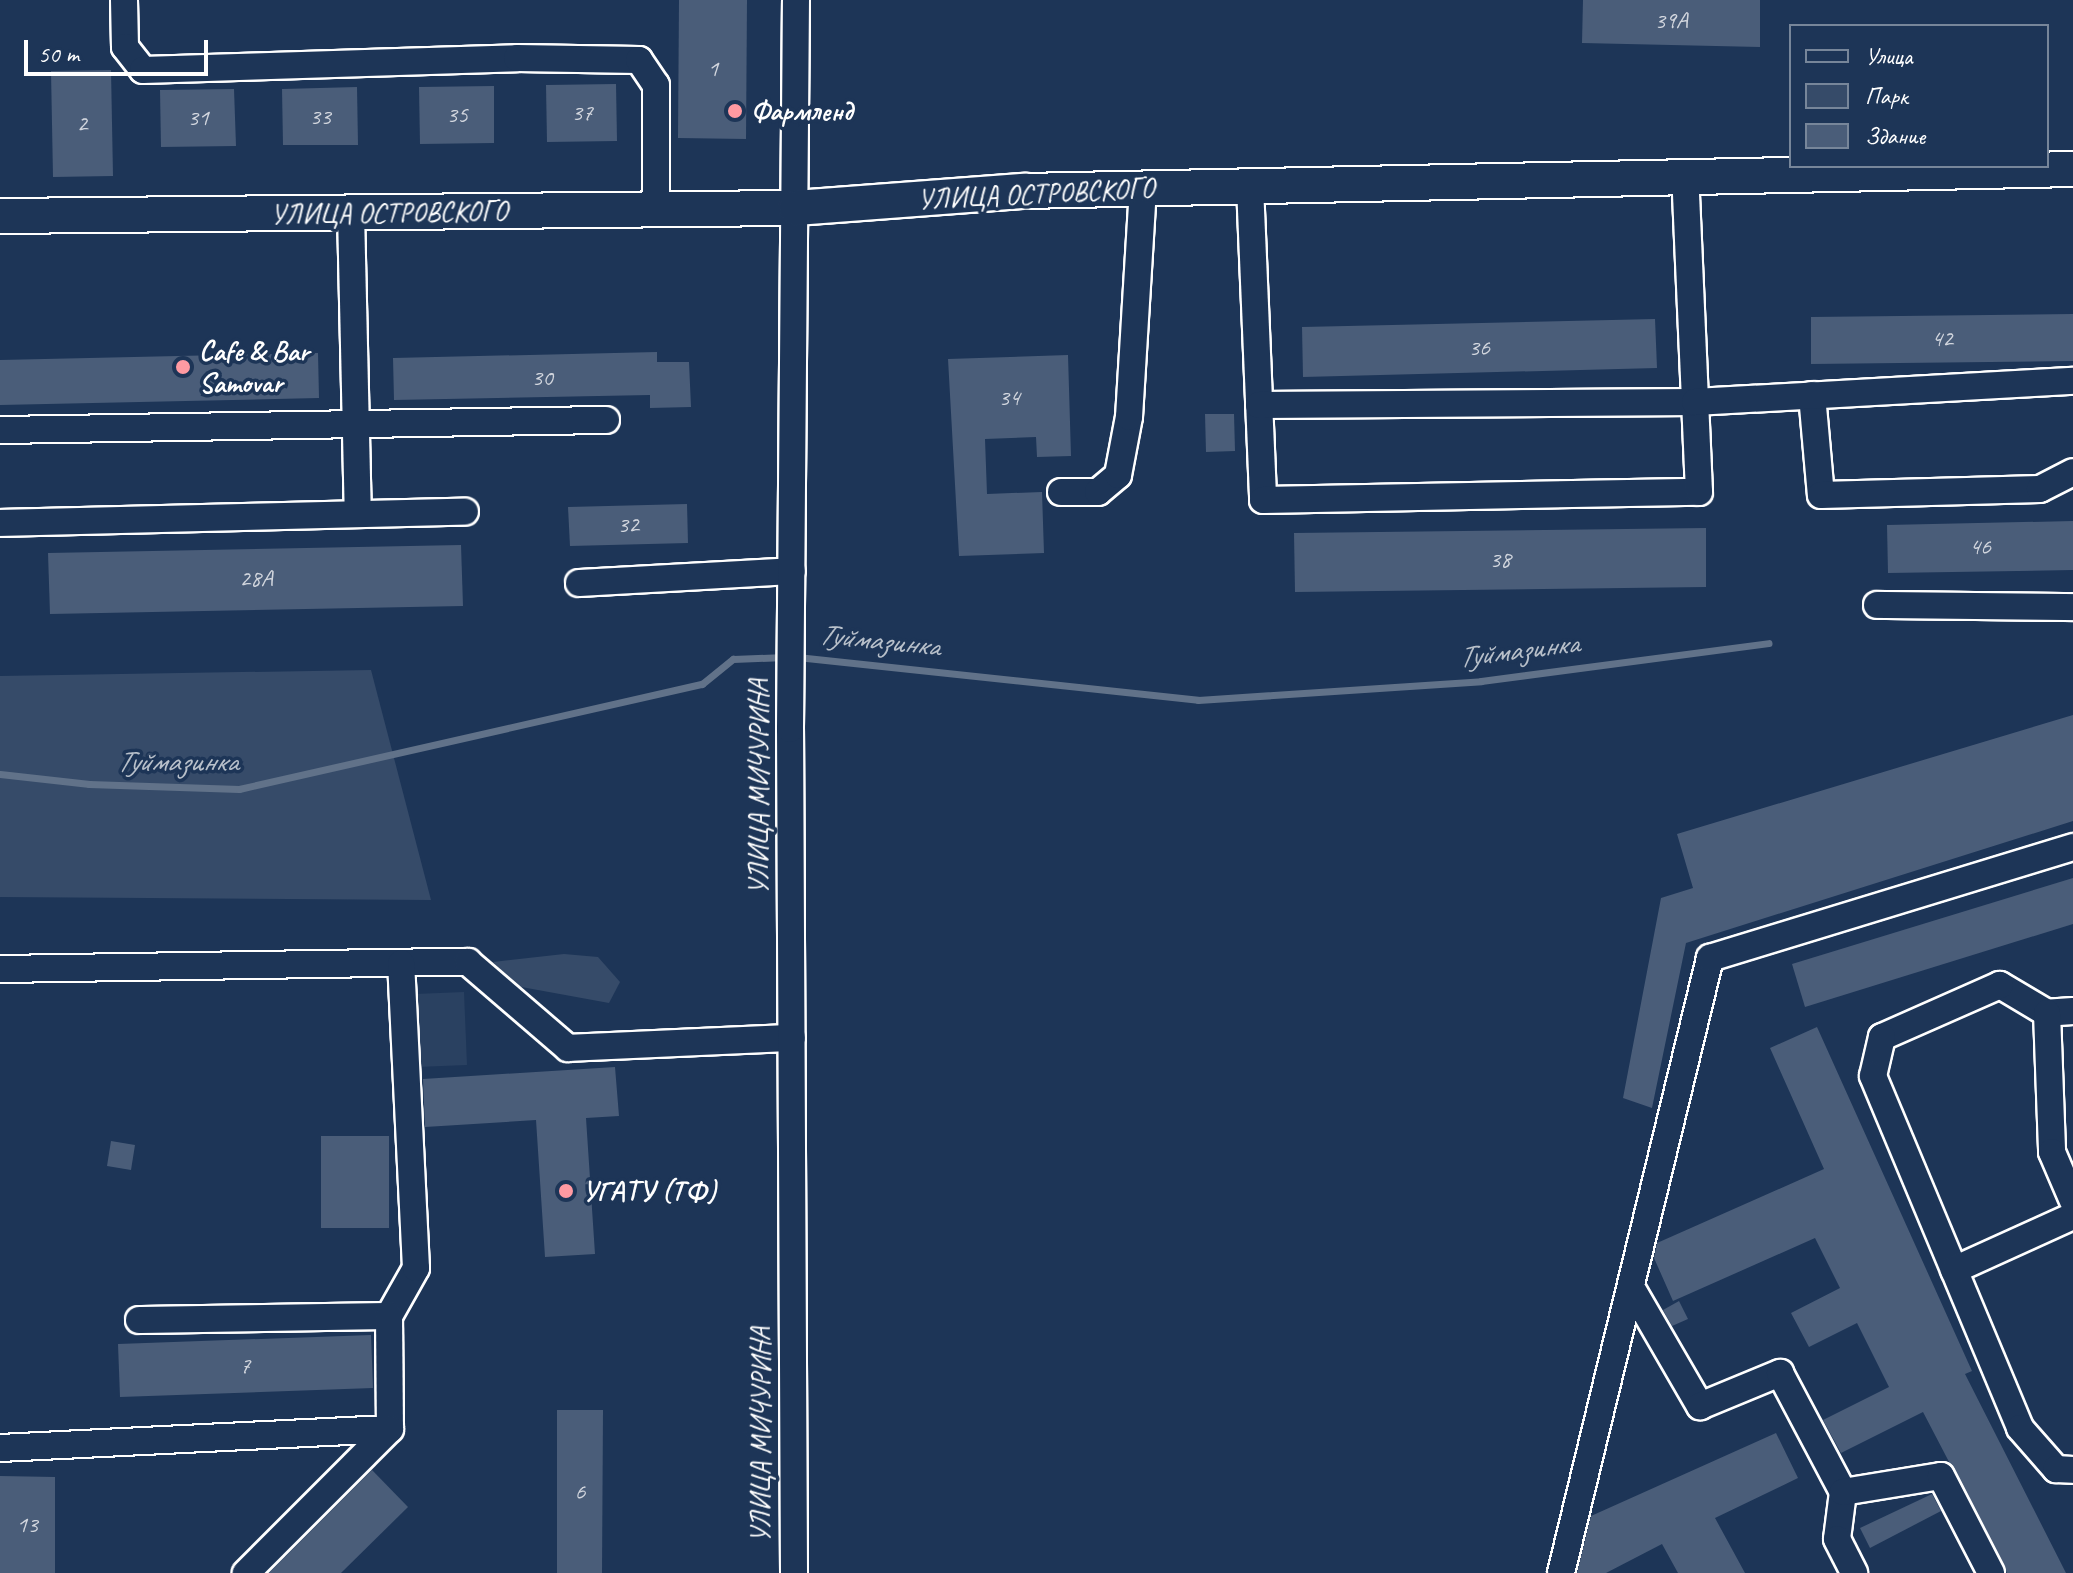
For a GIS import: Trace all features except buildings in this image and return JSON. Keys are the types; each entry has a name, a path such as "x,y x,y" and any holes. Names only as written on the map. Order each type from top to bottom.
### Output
{"main road":[{"name":"УЛИЦА ОСТРОВСКОГО","path":"0,216 796,208 1024,191 2073,169"}],"street":[{"path":"124,0 125,47 143,70 517,58 639,60 656,85 656,210"},
{"name":"УЛИЦА МИЧУРИНА","path":"794,1573 792,571 796,0"},
{"path":"1250,186 1263,500 1699,492 1685,177"},
{"path":"1061,492 1098,492 1118,475 1129,417 1143,188"},
{"path":"351,213 358,514"},
{"path":"1259,405 1695,402 2073,381"},
{"path":"1812,395 1821,495 2040,489 2073,472"},
{"path":"0,430 606,420"},
{"path":"0,523 465,512"},
{"path":"579,583 792,571"},
{"path":"1877,605 2073,607"},
{"path":"1561,1573 1710,958 2073,847"},
{"path":"0,969 468,962 568,1048 792,1038"},
{"path":"246,1573 390,1429 389,1316 416,1268 401,963"},
{"path":"2073,1201 2052,1152 2060,1012 2000,985 1882,1037 1873,1076 2020,1428 2056,1469 2073,1470"},
{"path":"1954,1270 2073,1216"},
{"path":"1631,1287 1700,1406 1780,1373 1843,1492 1837,1539 1854,1573"},
{"path":"139,1320 389,1316"},
{"path":"0,1448 390,1429"},
{"path":"1843,1492 1941,1476 1991,1573"}],"shaded area":[{"path":"464,992 467,1065 417,1067 415,994"}],"green space":[{"path":"371,670 431,900 0,897 0,676"},
{"path":"564,954 598,957 620,982 609,1003 516,986 493,962"}],"waterway":[{"name":"Туймазинка","path":"797,657 1198,700 1481,681 1769,643"},
{"name":"Туймазинка","path":"0,774 89,784 239,789 702,684 733,659 785,657"}],"place":[{"name":"Фармленд","path":"735,111"},
{"name":"Cafe & Bar Samovar","path":"183,367"},
{"name":"УГАТУ (ТФ)","path":"566,1191"}]}
